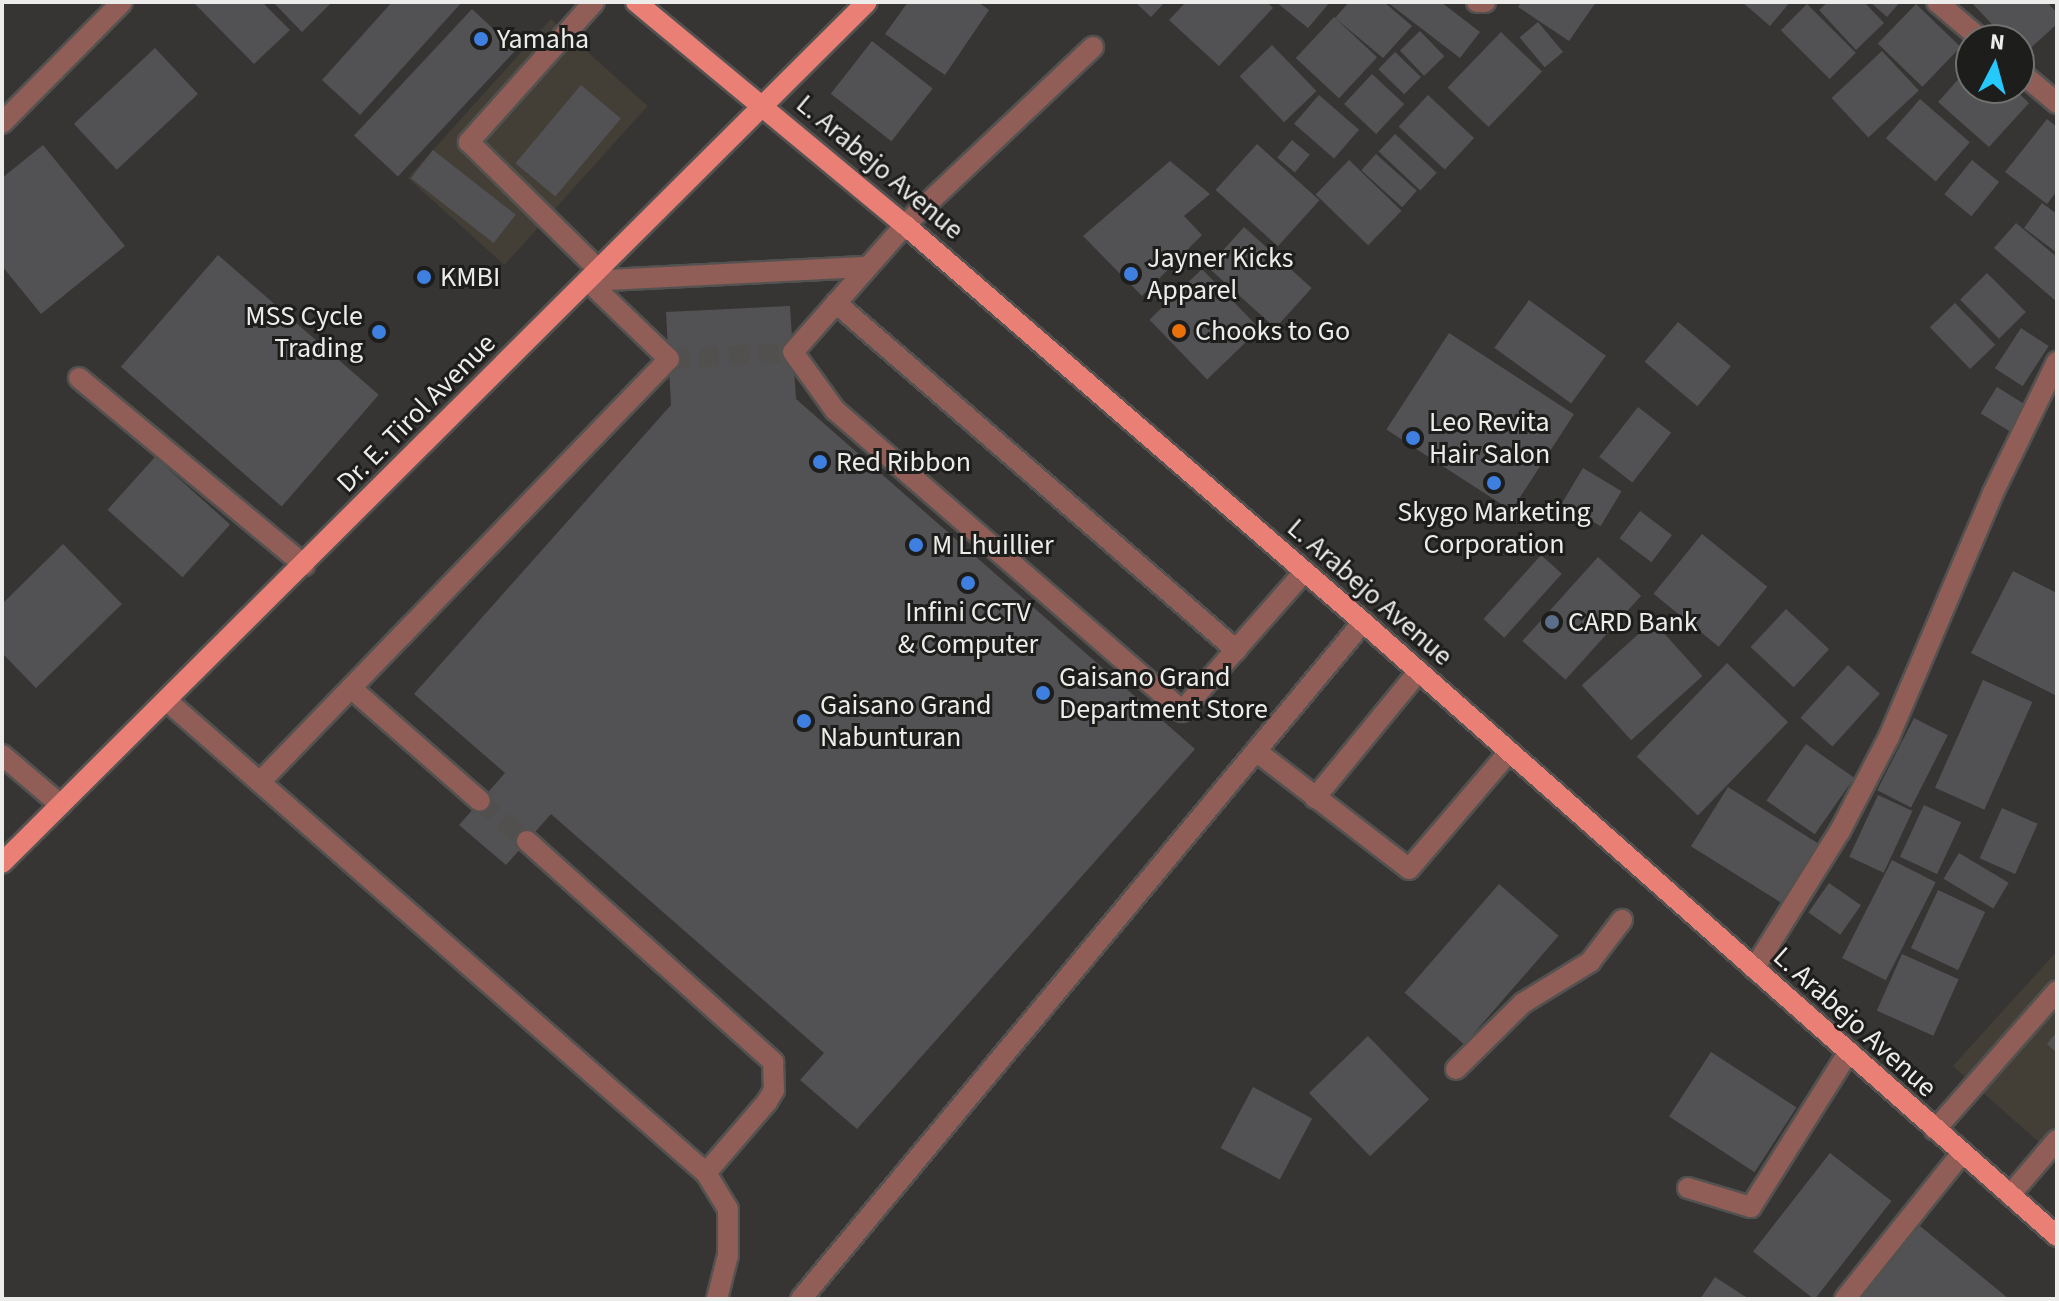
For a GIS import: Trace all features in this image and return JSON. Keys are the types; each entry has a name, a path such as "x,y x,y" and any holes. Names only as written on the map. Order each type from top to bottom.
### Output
{"main road":[{"name":"L. Arabejo Avenue","path":"636,2 905,225 1305,571 2057,1236"},
{"name":"Dr. E. Tirol Avenue","path":"2,863 867,2"}],"street":[{"path":"2,123 122,2"},
{"path":"260,782 669,359 469,142 594,2"},
{"path":"1477,2 1485,2"},
{"path":"1937,2 1963,24"},
{"path":"1093,47 905,225 793,352 813,384 835,410 1182,711 1305,571"},
{"path":"2035,84 2057,103"},
{"path":"594,276 868,267"},
{"path":"836,303 1236,650"},
{"path":"1754,969 1840,831 1889,737 1974,534 2057,362"},
{"path":"79,378 304,565"},
{"path":"801,1299 1363,622"},
{"path":"1315,798 1419,671"},
{"path":"351,688 480,801"},
{"path":"166,700 706,1173 728,1209 728,1255 717,1299"},
{"path":"1256,751 1409,869 1509,752"},
{"path":"2,755 61,805"},
{"path":"527,841 773,1062 774,1090 767,1102 706,1173"},
{"path":"1456,1069 1523,1003 1590,962 1622,920"},
{"path":"1935,1130 2057,991"},
{"path":"1688,1188 1751,1207 1848,1053"},
{"path":"2010,1195 2057,1140"},
{"path":"1845,1299 1962,1153"}],"shaded area":[{"path":"551,19 648,106 504,265 408,178"},
{"path":"2057,951 2057,1158 1953,1066"}],"building":[{"path":"262,2 290,30 254,64 195,4"},
{"path":"273,2 332,2 302,32"},
{"path":"392,2 462,2 360,115 322,80"},
{"path":"908,2 978,2 989,10 945,75 885,34"},
{"path":"1135,2 1165,2 1151,17"},
{"path":"1186,2 1267,2 1273,8 1219,66 1169,20"},
{"path":"1276,2 1330,2 1308,28"},
{"path":"1349,2 1384,2 1412,26 1383,58 1335,18"},
{"path":"1387,2 1441,2 1480,32 1460,58"},
{"path":"1521,2 1596,2 1569,41 1518,7"},
{"path":"1742,2 1790,2 1770,26"},
{"path":"1828,2 1864,2 1884,23 1856,50 1819,10"},
{"path":"1870,2 1900,2 1887,17"},
{"path":"1971,2 2047,2 2057,13 2057,24 2035,44 2035,24 1992,24"},
{"path":"1807,4 1856,53 1830,79 1781,30"},
{"path":"1916,4 1955,42 1955,53 1922,87 1878,44"},
{"path":"472,9 516,50 398,176 354,136"},
{"path":"1334,17 1377,57 1339,98 1296,58"},
{"path":"1538,22 1563,52 1545,67 1520,37"},
{"path":"1420,31 1444,56 1424,76 1400,50"},
{"path":"1501,32 1542,72 1489,127 1448,87"},
{"path":"872,41 933,88 891,141 831,94"},
{"path":"1272,45 1316,91 1284,122 1240,76"},
{"path":"155,48 198,94 117,170 74,124"},
{"path":"1882,51 1919,90 1868,138 1832,98"},
{"path":"1395,52 1421,77 1404,94 1378,69"},
{"path":"1372,74 1404,104 1376,134 1344,104"},
{"path":"1955,83 1955,104 2028,104 1989,147 1938,102"},
{"path":"581,85 621,118 555,197 515,163"},
{"path":"1319,95 1359,130 1334,158 1294,124"},
{"path":"1428,95 1474,138 1445,169 1399,126"},
{"path":"1920,99 1970,142 1936,182 1886,138"},
{"path":"2047,119 2057,127 2057,191 2047,204 2005,172"},
{"path":"1395,134 1437,173 1420,190 1379,152"},
{"path":"1292,140 1310,155 1295,172 1277,158"},
{"path":"1257,144 1319,200 1278,246 1216,190"},
{"path":"43,145 125,246 41,314 2,266 2,178"},
{"path":"433,150 516,215 494,243 411,178"},
{"path":"1376,154 1417,191 1402,207 1361,170"},
{"path":"1349,160 1402,211 1368,245 1316,195"},
{"path":"1972,160 1999,182 1972,216 1944,194"},
{"path":"1170,161 1210,194 1184,216 1202,235 1142,296 1083,236"},
{"path":"2042,203 2057,214 2057,253 2024,228"},
{"path":"2016,223 2057,257 2057,302 1994,248"},
{"path":"1244,227 1312,288 1275,328 1208,267"},
{"path":"218,255 379,395 282,506 121,367"},
{"path":"1202,269 1260,329 1207,379 1149,320"},
{"path":"1987,273 2026,312 1999,339 1960,300"},
{"path":"1529,300 1606,356 1571,404 1494,348"},
{"path":"1955,303 1995,345 1970,369 1930,327"},
{"name":"Gaisano Grand Nabunturan","path":"790,306 796,399 1195,749 857,1129 800,1080 824,1053 551,814 506,865 459,825 505,773 414,694 671,405 666,312"},
{"path":"1678,322 1731,366 1697,406 1645,362"},
{"path":"2021,328 2049,346 2023,386 1995,368"},
{"path":"1449,333 1574,414 1511,511 1386,429"},
{"path":"1997,387 2028,406 2011,432 1981,413"},
{"path":"1638,407 1671,433 1632,483 1599,457"},
{"path":"155,457 230,525 183,577 107,510"},
{"path":"1583,468 1622,491 1600,526 1562,503"},
{"path":"1640,511 1672,535 1651,562 1620,538"},
{"path":"1702,534 1767,587 1719,647 1654,594"},
{"path":"63,544 122,604 36,688 2,653 2,604"},
{"path":"1541,555 1562,574 1504,638 1483,619"},
{"path":"1598,557 1641,596 1565,680 1522,641"},
{"path":"2013,571 2057,593 2057,696 1971,653"},
{"path":"1786,609 1829,649 1794,687 1751,647"},
{"path":"1653,621 1703,676 1631,740 1582,685"},
{"path":"1727,663 1788,722 1698,816 1637,757"},
{"path":"1848,665 1880,694 1832,747 1800,718"},
{"path":"1983,680 2032,702 1984,810 1935,788"},
{"path":"1914,718 1948,735 1911,807 1877,790"},
{"path":"1806,744 1854,778 1815,834 1766,801"},
{"path":"1728,787 1818,843 1781,903 1691,846"},
{"path":"1878,795 1912,811 1884,873 1849,857"},
{"path":"1924,805 1961,822 1937,874 1900,857"},
{"path":"2002,808 2038,824 2015,874 1980,858"},
{"path":"1959,853 2009,883 1993,909 1944,879"},
{"path":"1892,860 1936,882 1886,980 1842,958"},
{"path":"1829,883 1861,905 1840,935 1808,912"},
{"path":"1499,884 1559,936 1464,1045 1405,993"},
{"path":"1938,890 1985,912 1958,970 1911,948"},
{"path":"1902,954 1959,979 1933,1036 1877,1011"},
{"path":"2057,1032 2057,1053 2047,1044"},
{"path":"1368,1036 1429,1099 1370,1156 1309,1093"},
{"path":"1711,1052 1797,1108 1755,1172 1669,1117"},
{"path":"1253,1087 1312,1118 1280,1179 1221,1148"},
{"path":"1830,1153 1891,1201 1815,1299 1753,1252"},
{"path":"1920,1226 2009,1299 1851,1299"},
{"path":"1715,1277 1749,1299 1700,1299"}],"tunnel":[{"path":"669,359 793,352"},
{"path":"480,801 527,841"}],"place":[{"name":"Yamaha","path":"481,39"},
{"name":"Jayner Kicks Apparel","path":"1131,274"},
{"name":"KMBI","path":"424,277"},
{"name":"Chooks to Go","path":"1179,331"},
{"name":"MSS Cycle Trading","path":"379,332"},
{"name":"Leo Revita Hair Salon","path":"1413,438"},
{"name":"Red Ribbon","path":"820,462"},
{"name":"Skygo Marketing Corporation","path":"1494,483"},
{"name":"M Lhuillier","path":"916,545"},
{"name":"Infini CCTV & Computer","path":"968,583"},
{"name":"CARD Bank","path":"1552,622"},
{"name":"Gaisano Grand Department Store","path":"1043,693"},
{"name":"Gaisano Grand Nabunturan","path":"804,721"}]}
